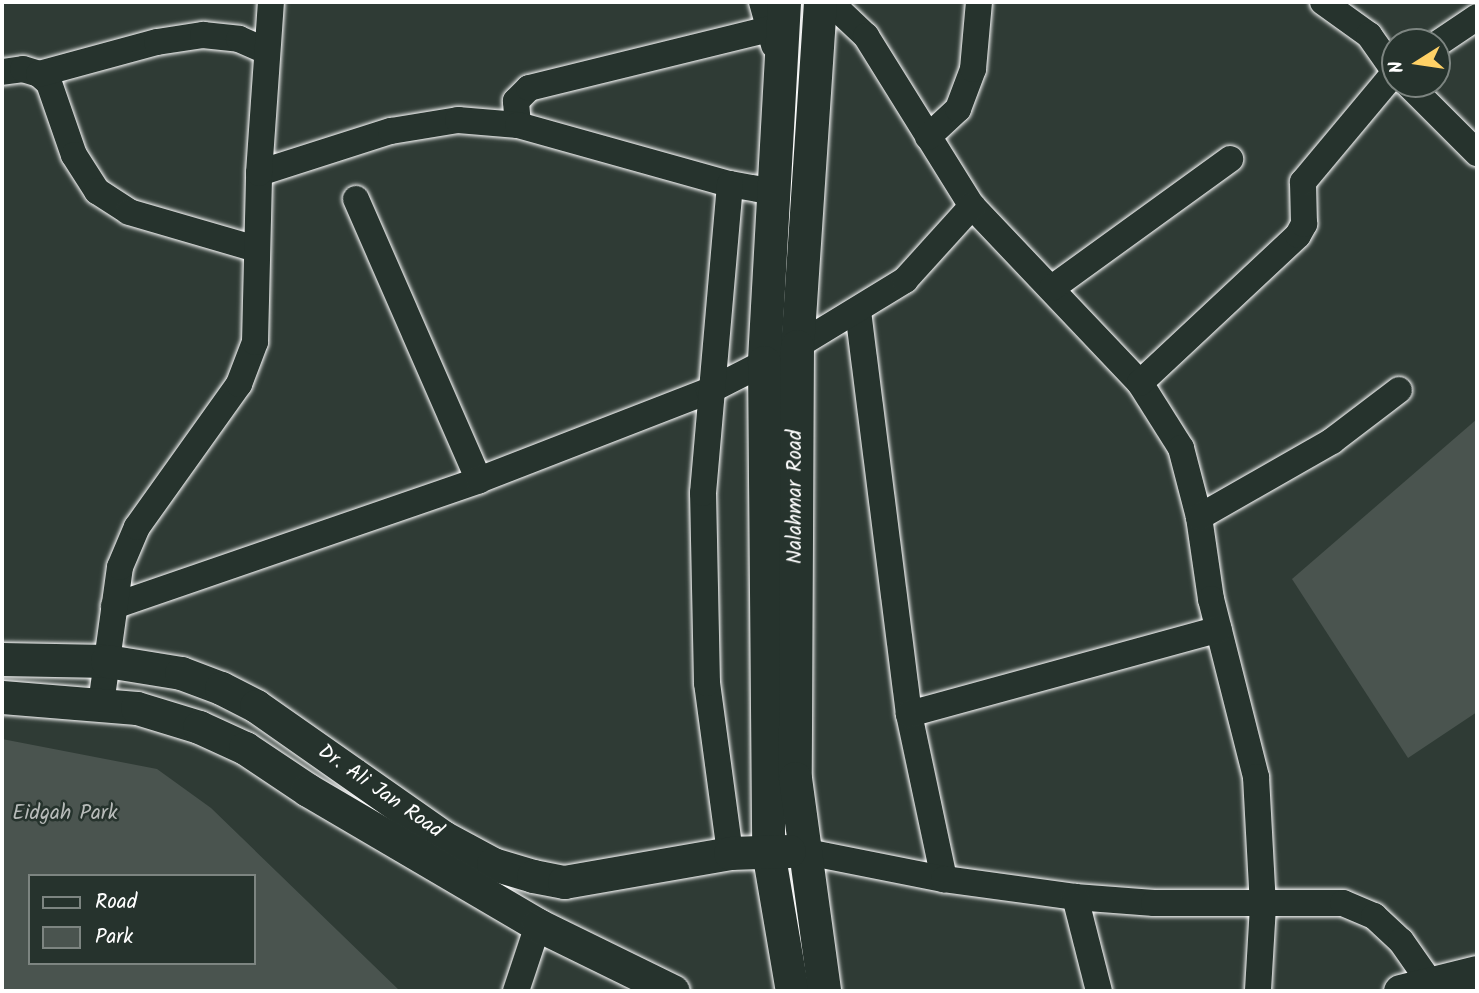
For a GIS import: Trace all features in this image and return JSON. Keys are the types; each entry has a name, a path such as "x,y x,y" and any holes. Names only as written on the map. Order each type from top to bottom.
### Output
{"main road":[{"name":"Nalahmar Road","path":"820,2 797,346 795,778 802,851 824,991"},
{"name":"Nalahmar Road","path":"777,16 780,67 764,362 768,851 792,991"},
{"name":"Dr. Ali Jan Road","path":"2,659 107,661 181,673 256,706 443,837 493,864 564,882 730,853 768,851"},
{"name":"Dr. Ali Jan Road","path":"2,697 137,708 199,727 245,748 307,790 538,925 673,991"},
{"path":"768,851 802,851"},
{"path":"1432,989 1477,972"},
{"path":"1432,989 1477,987"}],"street":[{"path":"101,704 120,567 137,527 239,384 255,342 258,173 271,2"},
{"path":"762,2 777,16"},
{"path":"830,2 866,36 972,206 1140,383 1181,448 1199,517 1219,629 1256,777 1263,906 1258,991"},
{"path":"928,137 958,109 973,69 979,2"},
{"path":"1323,2 1368,35 1381,53"},
{"path":"518,125 516,101 529,88 777,16"},
{"path":"1451,35 1477,18"},
{"path":"2,72 23,69 40,74 156,42 203,35 239,39 266,51"},
{"path":"40,74 55,96 74,155 97,191 129,212 256,249"},
{"path":"1140,383 1298,235 1304,224 1303,182 1381,89"},
{"path":"1422,98 1477,153"},
{"path":"258,173 391,131 458,120 518,125 730,184 774,192"},
{"path":"1052,288 1230,159"},
{"path":"730,184 709,391 703,493 707,683 730,853"},
{"path":"356,199 478,480"},
{"path":"114,606 478,480 709,391 797,346 905,280 972,206"},
{"path":"858,311 909,714 944,879"},
{"path":"1199,517 1332,441 1399,390"},
{"path":"909,714 1219,629"},
{"path":"802,851 944,879 1075,897 1263,906 1331,902 1374,916 1401,940 1432,989"},
{"path":"1075,897 1099,991"},
{"path":"516,991 538,925"}],"green space":[{"path":"1477,419 1477,712 1408,758 1292,579"},
{"name":"Eidgah Park","path":"2,739 157,769 211,808 400,991 2,991"}]}
